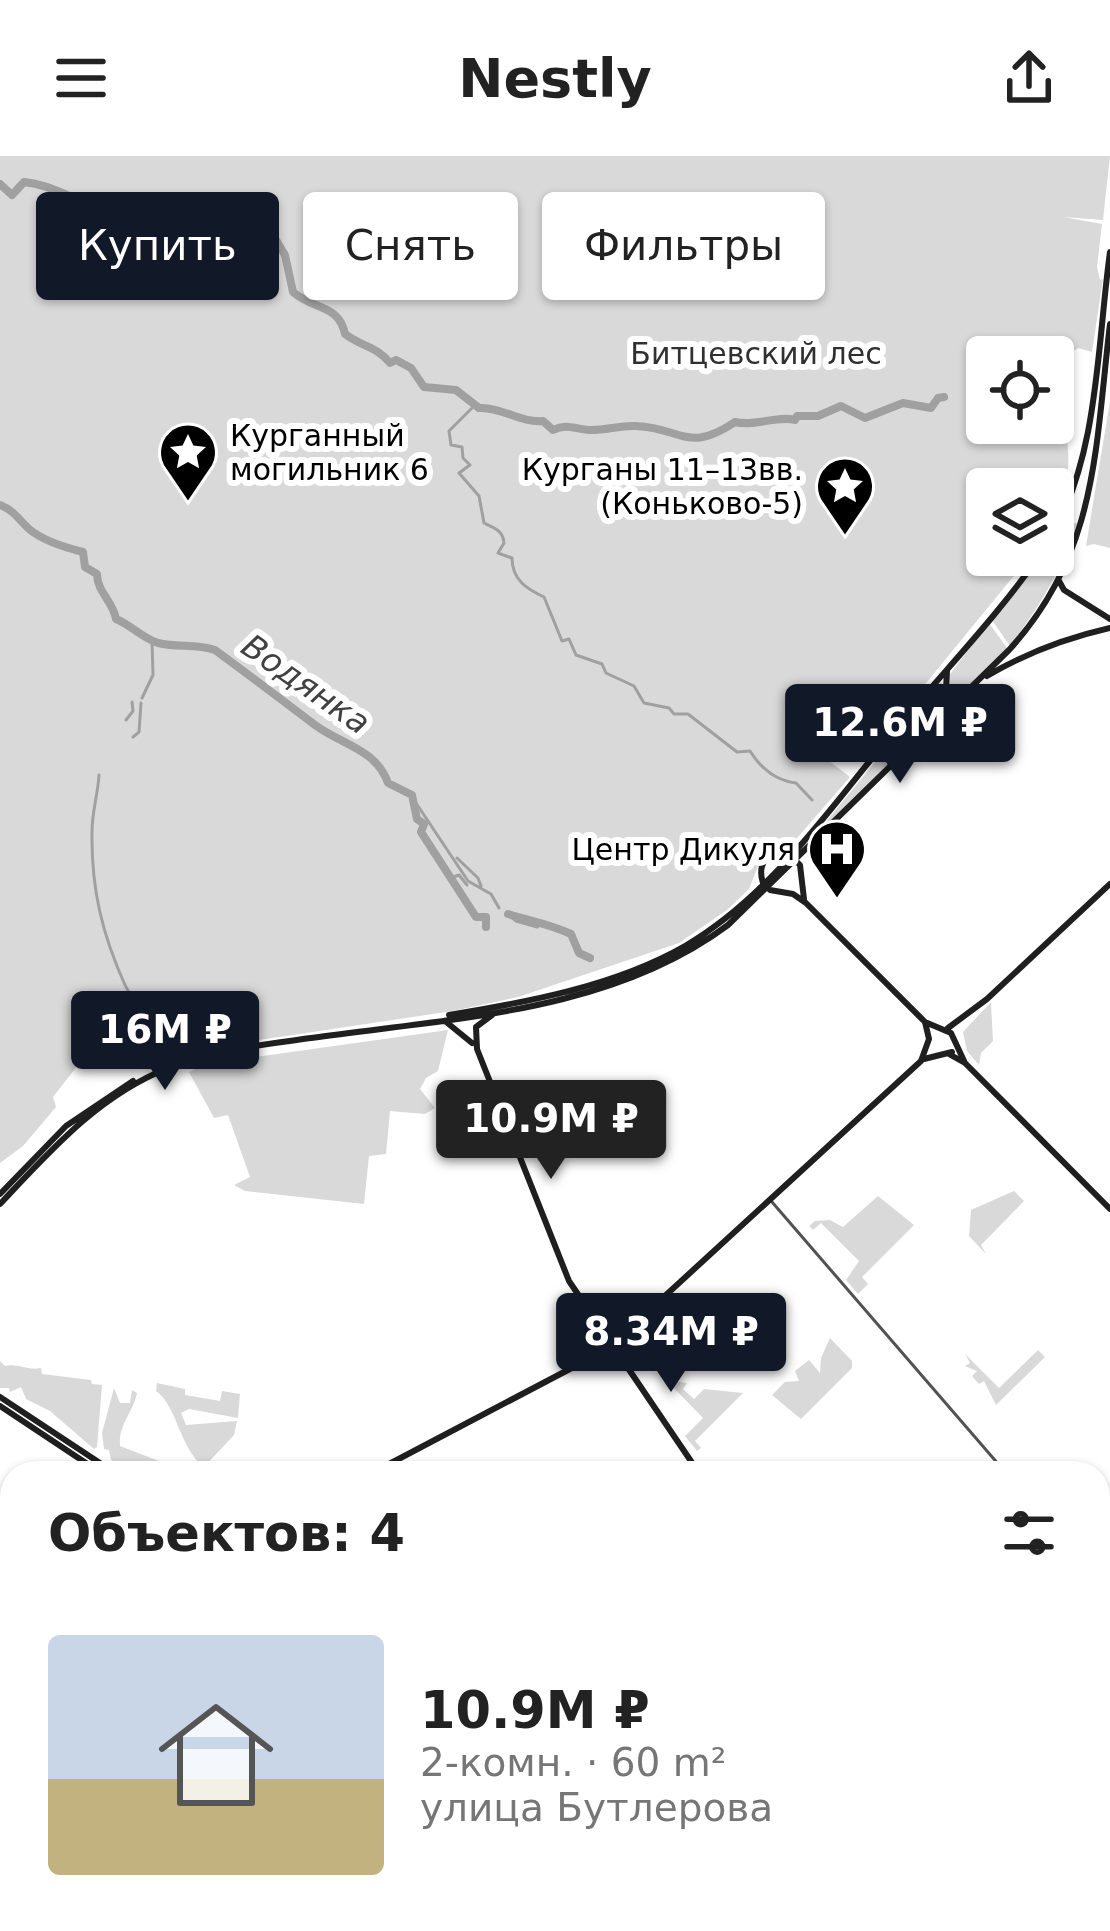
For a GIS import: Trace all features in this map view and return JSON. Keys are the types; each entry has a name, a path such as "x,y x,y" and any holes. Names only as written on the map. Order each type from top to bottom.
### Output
{"main road":[{"path":"0,1204 91,1112 166,1069 221,1051 496,1013 569,993 685,946 765,886 1024,633 1059,581 1083,523 1097,432 1110,252"},
{"path":"1074,491 1110,324"},
{"path":"794,857 1023,576"},
{"path":"1059,581 1071,595 1110,619"},
{"path":"974,683 1025,655 1110,628"},
{"path":"948,668 946,688 956,694 965,692"},
{"path":"765,886 761,870 769,855 782,851 794,857 806,903 925,1022 944,1029 964,1063"},
{"path":"782,892 794,887 801,874"},
{"path":"394,1461 610,1346 921,1061 929,1041 961,1022 1110,884"},
{"path":"765,886 806,903"},
{"path":"0,1194 90,1106 164,1065 220,1048 569,993"},
{"path":"496,1013 476,1027 477,1048 564,1271 691,1461"},
{"path":"442,1020 477,1048"},
{"path":"925,1022 934,1053 964,1063 1110,1209"},
{"path":"921,1061 945,1055 961,1022"},
{"path":"0,1402 84,1461"},
{"path":"0,1402 96,1461"}],"street":[{"path":"770,1200 996,1461"}],"green space":[{"name":"Битцевский лес","path":"0,156 1110,156 1103,220 1063,217 1102,224 1097,267 1103,279 1092,352 1074,351 1074,336 966,336 966,444 1067,444 1068,468 966,468 966,576 1014,576 895,721 877,702 824,757 850,777 791,845 762,856 749,889 727,910 679,943 518,997 198,1049 152,1065 141,1051 128,1052 116,1068 98,1055 81,1061 53,1097 56,1107 23,1146 0,1163"},
{"path":"1110,401 1110,548 1086,546"},
{"path":"1027,576 1054,576 1010,646 992,620"},
{"path":"989,623 1007,648 961,692 948,688 947,678"},
{"path":"941,682 956,698 953,700 944,692 951,702 801,852"},
{"path":"991,1002 993,1041 981,1053 979,1065 967,1051 963,1032"},
{"path":"448,1030 438,1071 420,1089 435,1108 425,1114 390,1111 386,1154 369,1156 364,1204 245,1191 234,1185 250,1177 228,1115 214,1118 189,1072 205,1064"},
{"path":"1014,1191 1024,1201 981,1245 986,1254 969,1236 971,1210"},
{"path":"878,1196 914,1225 862,1277 868,1284 858,1294 846,1280 859,1261 821,1223 813,1230 809,1226 830,1220 843,1227"},
{"path":"830,1338 852,1361 852,1368 801,1419 772,1395 785,1382 799,1381 795,1371 809,1360 820,1373"},
{"path":"1038,1350 1045,1357 996,1405 984,1381 979,1384 972,1376 977,1371 965,1366 970,1363 965,1354 999,1388"},
{"path":"0,1361 5,1366 41,1368 42,1374 102,1385 97,1447 26,1399 21,1387 10,1392 0,1388"},
{"path":"666,1380 687,1383 683,1389 694,1399 704,1389 743,1393 695,1441 701,1448 697,1451 685,1436 703,1418"},
{"path":"157,1383 185,1389 185,1395 220,1401 222,1391 240,1394 238,1418 189,1409 181,1413 186,1425 237,1421 234,1435 210,1461 198,1461 156,1391"},
{"path":"114,1388 120,1403 130,1403 132,1390 137,1393 120,1446 159,1461 112,1461 104,1449 102,1433"}],"waterway":[{"path":"0,184 12,195 24,182 77,198 112,200 127,213 177,212 197,222 194,236 204,245 217,239 257,238 260,230 273,235 285,255 293,292 331,312 345,334 390,363 396,360 411,368 424,387 456,390 479,408 543,421 553,430 636,426 695,438 735,422 795,420 841,406 865,418 903,403 931,408 944,397"},
{"path":"474,406 449,431 451,445 462,447 470,465 459,473 479,496 484,523 502,535 504,543 498,553 512,558 518,578 544,597 562,641 569,639 576,655 602,664 606,673 634,686 644,703 688,714 737,752 750,751 770,773 796,783 812,800"},
{"name":"Водянка","path":"0,505 41,537 83,552 85,567 97,574 116,619 158,643 215,650 315,725 375,762 388,783 412,795 417,819 424,824 421,832 476,917 486,917 486,927"},
{"path":"142,698 153,675 152,641"},
{"path":"126,720 133,711 132,702"},
{"path":"133,737 139,732 141,703"},
{"path":"99,775 92,831 100,910 125,985 159,1028 166,1046"},
{"name":"Водянка","path":"414,800 468,881 491,894 499,908"},
{"path":"457,858 481,886"},
{"name":"Водянка","path":"451,878 459,875 467,885"},
{"name":"Водянка","path":"508,914 537,927 544,922"},
{"name":"Водянка","path":"508,914 571,934 579,953 590,958"}],"place":[{"name":"Курганный могильник 6","path":"188,503"},
{"name":"Курганы 11–13вв. (Коньково-5)","path":"845,537"},
{"name":"Центр Дикуля","path":"837,900"}]}
